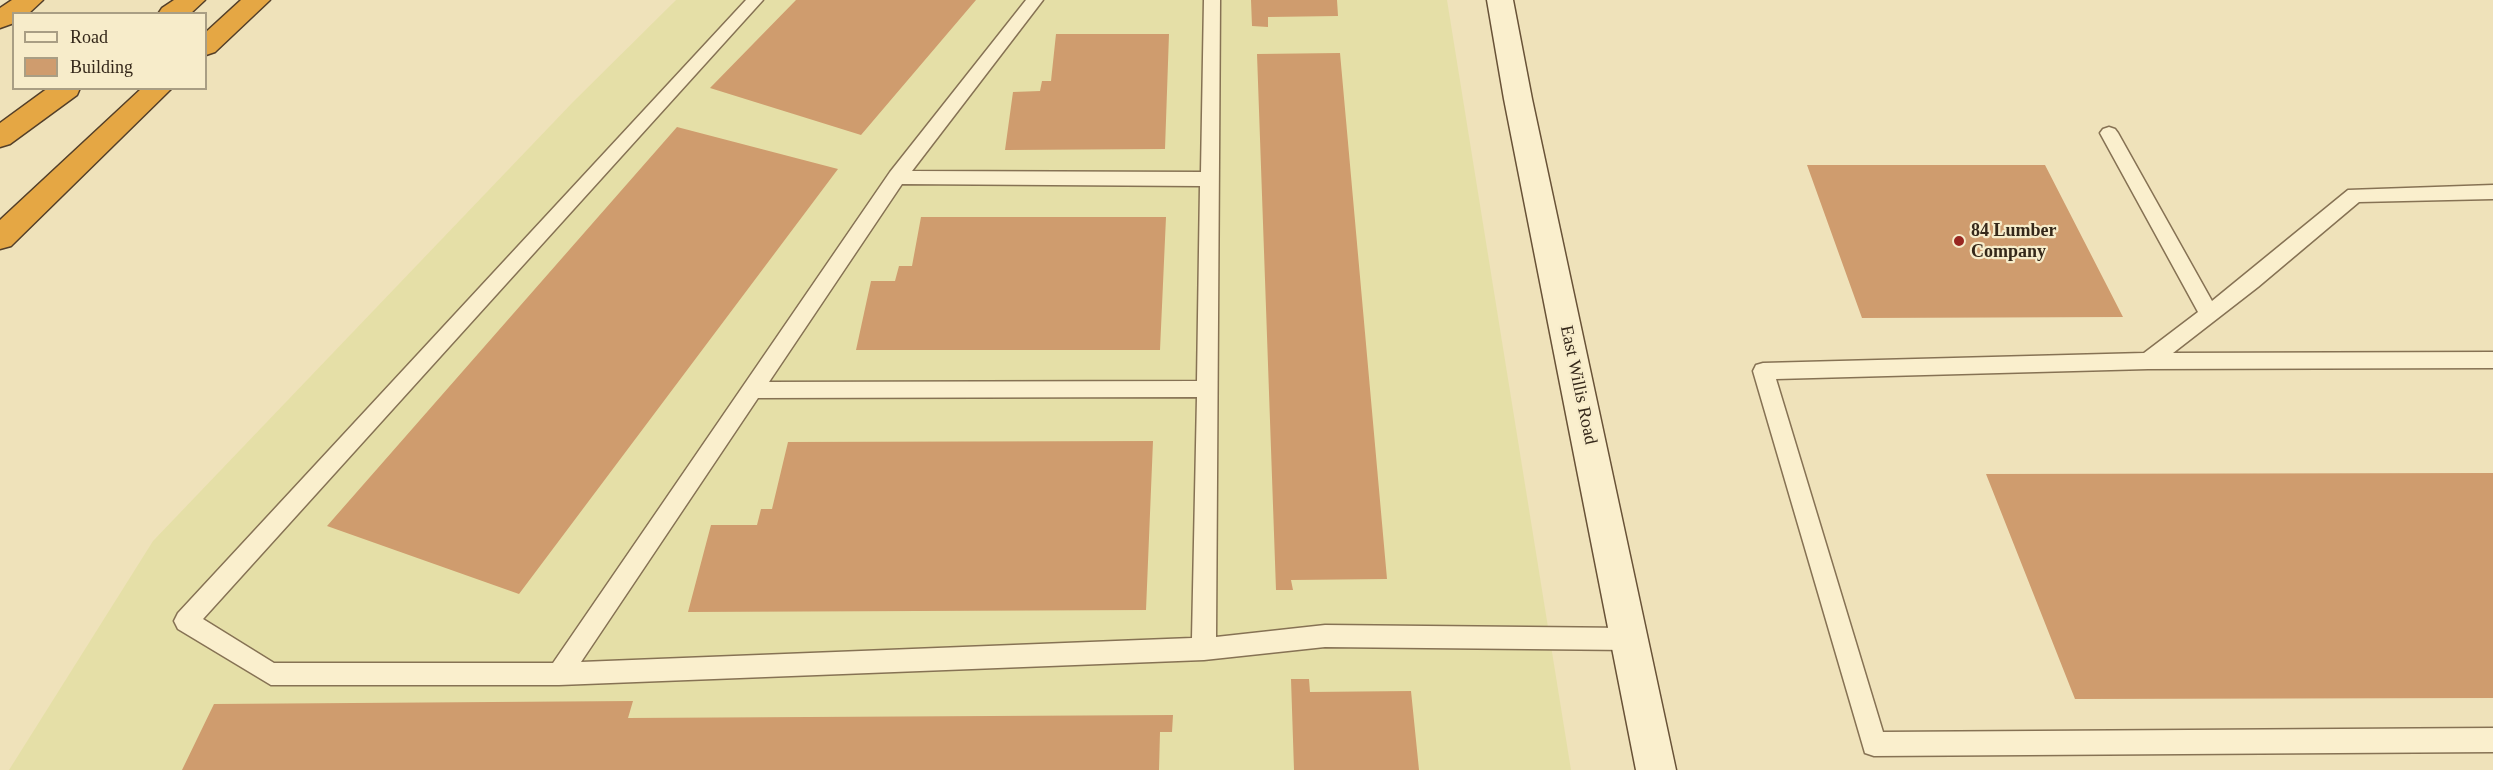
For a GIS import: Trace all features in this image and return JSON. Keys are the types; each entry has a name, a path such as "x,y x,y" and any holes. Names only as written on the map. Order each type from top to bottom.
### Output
{"highway":[{"path":"0,20 30,0"},
{"path":"174,12 192,0"},
{"path":"207,45 257,0"},
{"path":"0,137 63,90"},
{"path":"0,238 157,90"}],"street":[{"name":"East Willis Road","path":"1500,0 1518,99 1656,770"}],"lane":[{"path":"754,0 186,621 272,674 560,674 1204,649 1324,636 1630,639"},
{"path":"560,674 897,177 1035,0"},
{"path":"1204,649 1212,0"},
{"path":"2109,133 2210,314"},
{"path":"897,177 1210,179"},
{"path":"2148,362 2355,195 2493,192"},
{"path":"2493,360 2148,362 1763,371 1874,744 2493,740"},
{"path":"753,390 1208,389"}],"shaded area":[{"path":"676,0 1447,0 1571,770 9,770 153,541 573,102"}],"building":[{"path":"796,0 976,0 861,135 710,88"},
{"path":"1251,0 1337,0 1338,16 1268,17 1268,27 1252,26"},
{"path":"1056,34 1169,34 1165,149 1005,150 1013,92 1040,91 1042,81 1051,81"},
{"path":"1340,53 1387,579 1291,580 1293,590 1276,590 1257,54"},
{"path":"677,127 838,169 519,594 327,526"},
{"name":"84 Lumber Company","path":"1807,165 2045,165 2123,317 1862,318"},
{"path":"921,217 1166,217 1160,350 856,350 871,281 895,281 899,266 912,266"},
{"path":"1153,441 1146,610 688,612 711,525 757,525 761,509 772,509 788,442"},
{"path":"2493,473 2493,698 2075,699 1986,474"},
{"path":"1291,679 1309,679 1310,692 1411,691 1419,770 1294,770"},
{"path":"633,701 628,718 1173,715 1172,732 1160,732 1159,770 182,770 214,704"}],"place":[{"name":"84 Lumber Company","path":"1959,241"}]}
